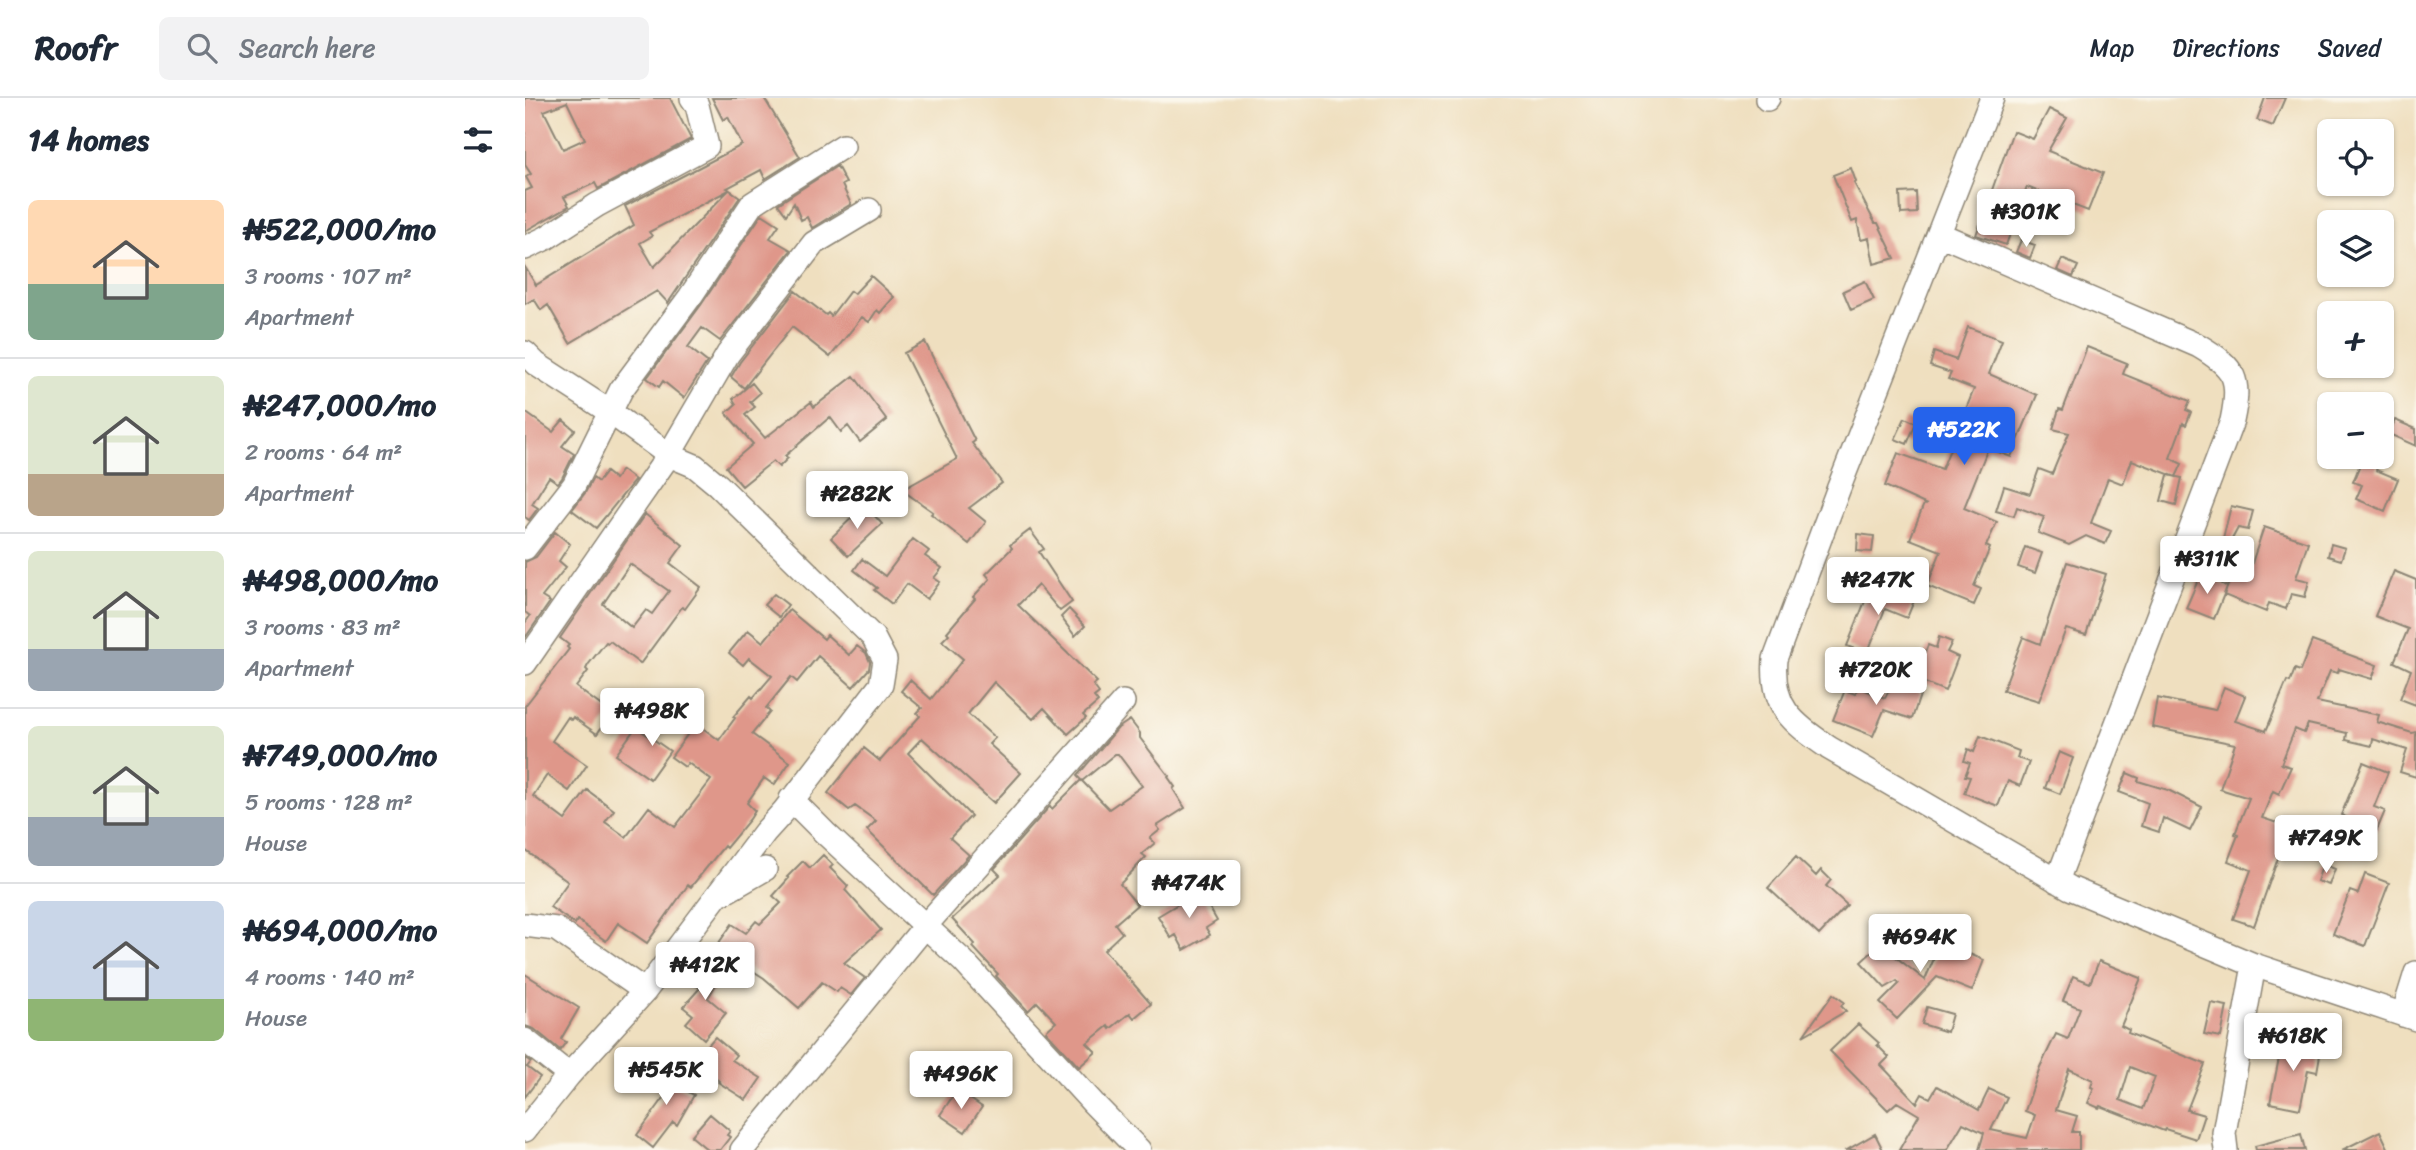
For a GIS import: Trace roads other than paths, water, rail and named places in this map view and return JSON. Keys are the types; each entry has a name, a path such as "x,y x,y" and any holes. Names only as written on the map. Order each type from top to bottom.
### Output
{"street":[{"path":"525,248 546,238 597,205 707,146 697,105 692,98"},
{"path":"1991,98 1775,659 1773,678 1777,698 1801,729 1829,748 2070,888 2254,965 2409,1017 2416,973"},
{"path":"525,548 574,485 621,390 690,297 752,204 843,146"},
{"path":"525,663 669,455 728,354 814,243 869,210"},
{"path":"1939,234 2199,346 2223,360 2233,376 2237,396 2232,421 2057,881"},
{"path":"525,354 669,455 695,466 873,637 885,660 881,685 645,990 526,1127"},
{"path":"742,1150 926,925 1123,702"},
{"path":"792,799 963,961 1139,1150"},
{"path":"716,897 765,869"},
{"path":"525,925 556,929 645,990"},
{"path":"2226,1150 2224,1133 2254,965"},
{"path":"525,1040 569,1075"}]}
